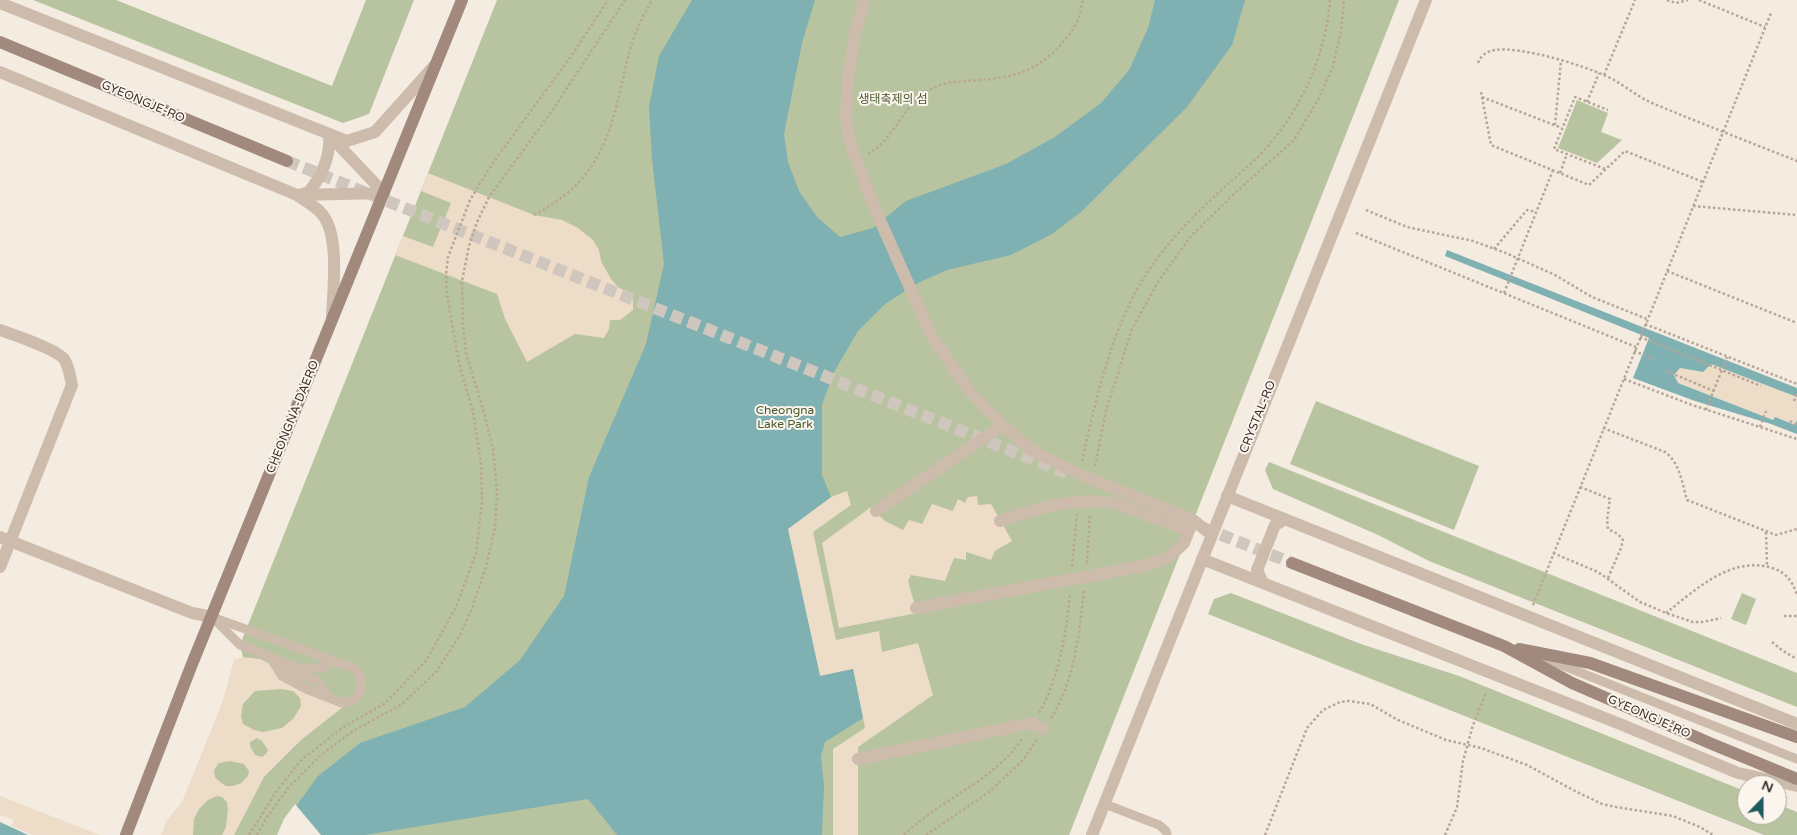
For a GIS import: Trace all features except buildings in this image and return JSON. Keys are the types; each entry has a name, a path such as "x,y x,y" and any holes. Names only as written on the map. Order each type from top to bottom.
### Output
{"main road":[{"name":"CHEONGNA-DAERO","path":"126,834 462,0"},
{"name":"GYEONGJE-RO","path":"0,42 287,161"},
{"name":"GYEONGJE-RO","path":"1292,563 1504,646 1572,684 1797,779"},
{"name":"GYEONGJE-RO","path":"1504,646 1590,663 1797,737"}],"street":[{"path":"864,0 853,43 848,78 846,120 852,148 875,209 931,335 970,392 1030,449 1086,478 1212,535"},
{"name":"CRYSTAL-RO","path":"1092,835 1426,0"},
{"path":"0,3 347,141 375,132 436,64"},
{"path":"0,72 297,195 322,213 329,225 333,239 332,322"},
{"path":"329,135 384,193"},
{"path":"297,195 309,192 319,180 330,149 329,135"},
{"path":"297,195 384,193"},
{"path":"0,330 63,358 69,371 72,385 5,539 0,567"},
{"path":"876,511 1003,425"},
{"path":"1227,496 1797,724"},
{"path":"1000,521 1056,504 1084,502 1115,503 1191,526"},
{"path":"1264,583 1257,570 1275,526 1284,520"},
{"path":"916,608 1143,566 1168,557 1184,543 1191,526"},
{"path":"5,539 192,613 212,617"},
{"path":"1202,559 1620,724 1738,773 1797,786"},
{"path":"858,759 1038,726"}],"lane":[{"path":"212,617 240,645 301,669 325,667 330,659"},
{"path":"212,617 354,668 361,676 361,691 355,700 342,703 306,689 282,676 270,656"},
{"path":"1524,650 1797,759"},
{"path":"1105,804 1159,825 1166,831 1167,835"}],"path":[{"path":"249,835 276,792 300,761 342,728 384,704 426,661 456,607 476,552 482,502 481,473 473,412 459,363 447,295 446,275 448,257 470,200 492,164 572,55 608,0"},
{"path":"257,835 265,820 288,788 321,755 353,731 402,704 437,671 460,635 472,608 486,567 495,527 497,492 493,449 467,356 463,328 462,281 469,246 477,222 489,197 554,108 625,0"},
{"path":"534,215 553,205 585,176 599,153 610,128 631,47 642,18 652,0"},
{"path":"856,159 870,153 883,142 916,99 931,89 952,81 979,80 1018,74 1047,58 1066,39 1079,18 1083,0"},
{"path":"1086,478 1082,461 1098,395 1114,341 1128,309 1144,278 1182,229 1272,142 1300,102 1320,55 1328,20 1330,0"},
{"path":"1086,478 1132,329 1158,282 1190,237 1294,140 1318,100 1333,66 1341,30 1344,0"},
{"path":"1604,75 1635,0"},
{"path":"1667,0 1676,3 1688,0"},
{"path":"1699,0 1765,27"},
{"path":"1532,606 1771,13"},
{"path":"1478,63 1487,52 1494,50 1516,51 1561,61 1604,75 1649,101 1797,161"},
{"path":"1555,125 1561,61"},
{"path":"1587,102 1599,73"},
{"path":"1562,128 1481,94 1491,146 1589,185 1625,151 1703,182"},
{"path":"1605,169 1554,149 1575,97 1608,110"},
{"path":"1560,173 1568,154"},
{"path":"1504,294 1553,170"},
{"path":"1693,206 1797,215"},
{"path":"1366,210 1407,227 1473,241 1494,248 1555,276 1592,297 1647,319"},
{"path":"1494,248 1526,210 1536,212"},
{"path":"1356,234 1636,347"},
{"path":"1667,271 1797,323"},
{"path":"1645,324 1797,384"},
{"path":"1640,337 1761,386"},
{"path":"1634,351 1654,359"},
{"path":"1707,408 1727,357"},
{"path":"1666,371 1714,391"},
{"path":"1623,379 1797,439"},
{"path":"1794,400 1797,393"},
{"path":"1761,425 1765,413"},
{"path":"1790,421 1796,424"},
{"path":"1603,428 1665,452 1672,457 1687,500 1776,535 1797,529"},
{"path":"1580,487 1610,499 1607,520 1608,528 1618,534 1623,540 1608,578"},
{"path":"904,835 915,824 990,773 1059,705 1074,662 1080,631 1085,576 1084,502"},
{"path":"926,835 989,792 1023,760 1038,726 1040,711 1056,674 1064,636 1071,578 1084,502"},
{"path":"1766,532 1767,566"},
{"path":"1553,553 1583,564 1608,578 1640,602 1666,613 1693,622 1721,618"},
{"path":"1666,613 1702,586 1732,569 1744,566 1767,566 1778,570 1788,577 1797,595"},
{"path":"1784,616 1797,616"},
{"path":"1772,642 1783,651 1797,658"},
{"path":"1445,835 1457,807 1467,745 1486,693"},
{"path":"1264,835 1302,738 1315,718 1330,706 1349,701 1370,704 1398,720 1433,736 1527,765 1602,804 1616,808 1673,816 1700,827 1713,835"}],"green space":[{"path":"33,0 116,0 332,86 366,0 414,0 369,114 343,123"},
{"name":"Cheongna Lake Park","path":"497,0 1399,0 1069,835 171,835 243,657 240,645"},
{"path":"1577,100 1608,113 1601,132 1622,140 1597,163 1558,148"},
{"path":"1316,401 1479,466 1454,530 1290,464"},
{"path":"1269,462 1797,673 1797,707 1429,561 1378,535 1273,489 1265,470"},
{"path":"1231,593 1361,644 1459,676 1737,788 1737,824 1208,614 1214,599"},
{"path":"1742,593 1756,599 1746,625 1731,619"},
{"path":"1787,808 1797,812 1797,835 1764,835 1739,825 1787,825"}],"shaded area":[{"path":"428,173 534,215 562,220 578,228 593,240 599,250 601,261 611,279 618,287 630,294 633,301 633,310 620,320 610,320 609,329 604,338 575,334 527,362 505,319 497,294 395,255 403,236 433,247 451,203 421,191"},
{"path":"1711,364 1797,397 1797,420 1795,425 1774,417 1773,420 1678,383 1675,380 1674,375 1680,368 1699,372"},
{"path":"847,491 851,505 813,532 836,640 879,631 882,652 918,643 933,695 858,747 858,835 833,835 833,749 865,728 853,669 820,676 787,529 831,497"},
{"path":"977,496 978,505 991,504 1012,541 995,551 991,560 966,552 966,560 954,558 945,581 911,575 908,581 917,613 839,628 822,543 871,507 885,521 903,530 909,520 922,524 932,504 953,511 958,499 965,503 968,497"},
{"path":"243,657 260,659 270,664 284,682 343,707 301,740 264,777 234,835 222,835 226,827 228,809 227,802 222,797 217,796 208,800 199,809 194,819 193,835 161,835 167,820 182,802 222,703 234,660","holes":["281,689 293,691 300,698 301,706 293,719 282,728 263,732 243,724 241,716 243,704 255,691","257,738 262,741 268,750 266,754 262,757 255,755 250,742","230,761 244,764 249,771 248,776 241,783 226,786 215,777 214,770 219,763"]},
{"path":"0,796 100,835 33,835 11,826 14,820 0,815"}],"water":[{"path":"692,0 815,0 802,43 784,134 788,162 799,191 817,217 840,237 873,228 906,201 1006,164 1055,137 1101,103 1129,70 1148,28 1155,0 1245,0 1232,45 1187,107 1081,212 1052,234 1011,255 947,270 918,283 885,304 858,331 834,372 822,405 822,475 831,497 788,529 820,676 853,669 863,718 825,742 821,756 824,786 822,835 617,835 588,799 365,835 279,835 286,820 318,776 360,743 465,707 520,660 564,596 589,477 646,344 664,264 652,159 649,107 659,56"},
{"path":"1447,250 1797,388 1797,397 1711,364 1703,372 1680,368 1674,375 1678,383 1773,420 1775,417 1795,425 1797,420 1797,434 1771,424 1695,401 1633,378 1649,338 1445,256"},
{"path":"0,822 28,835 0,835"}],"pier":[{"path":"295,804 321,835 277,835 284,819"}],"tunnel":[{"path":"287,161 1067,473"},
{"path":"1204,528 1292,563"}],"park label":[{"name":"생태축제의 섬","path":"893,100"}]}
